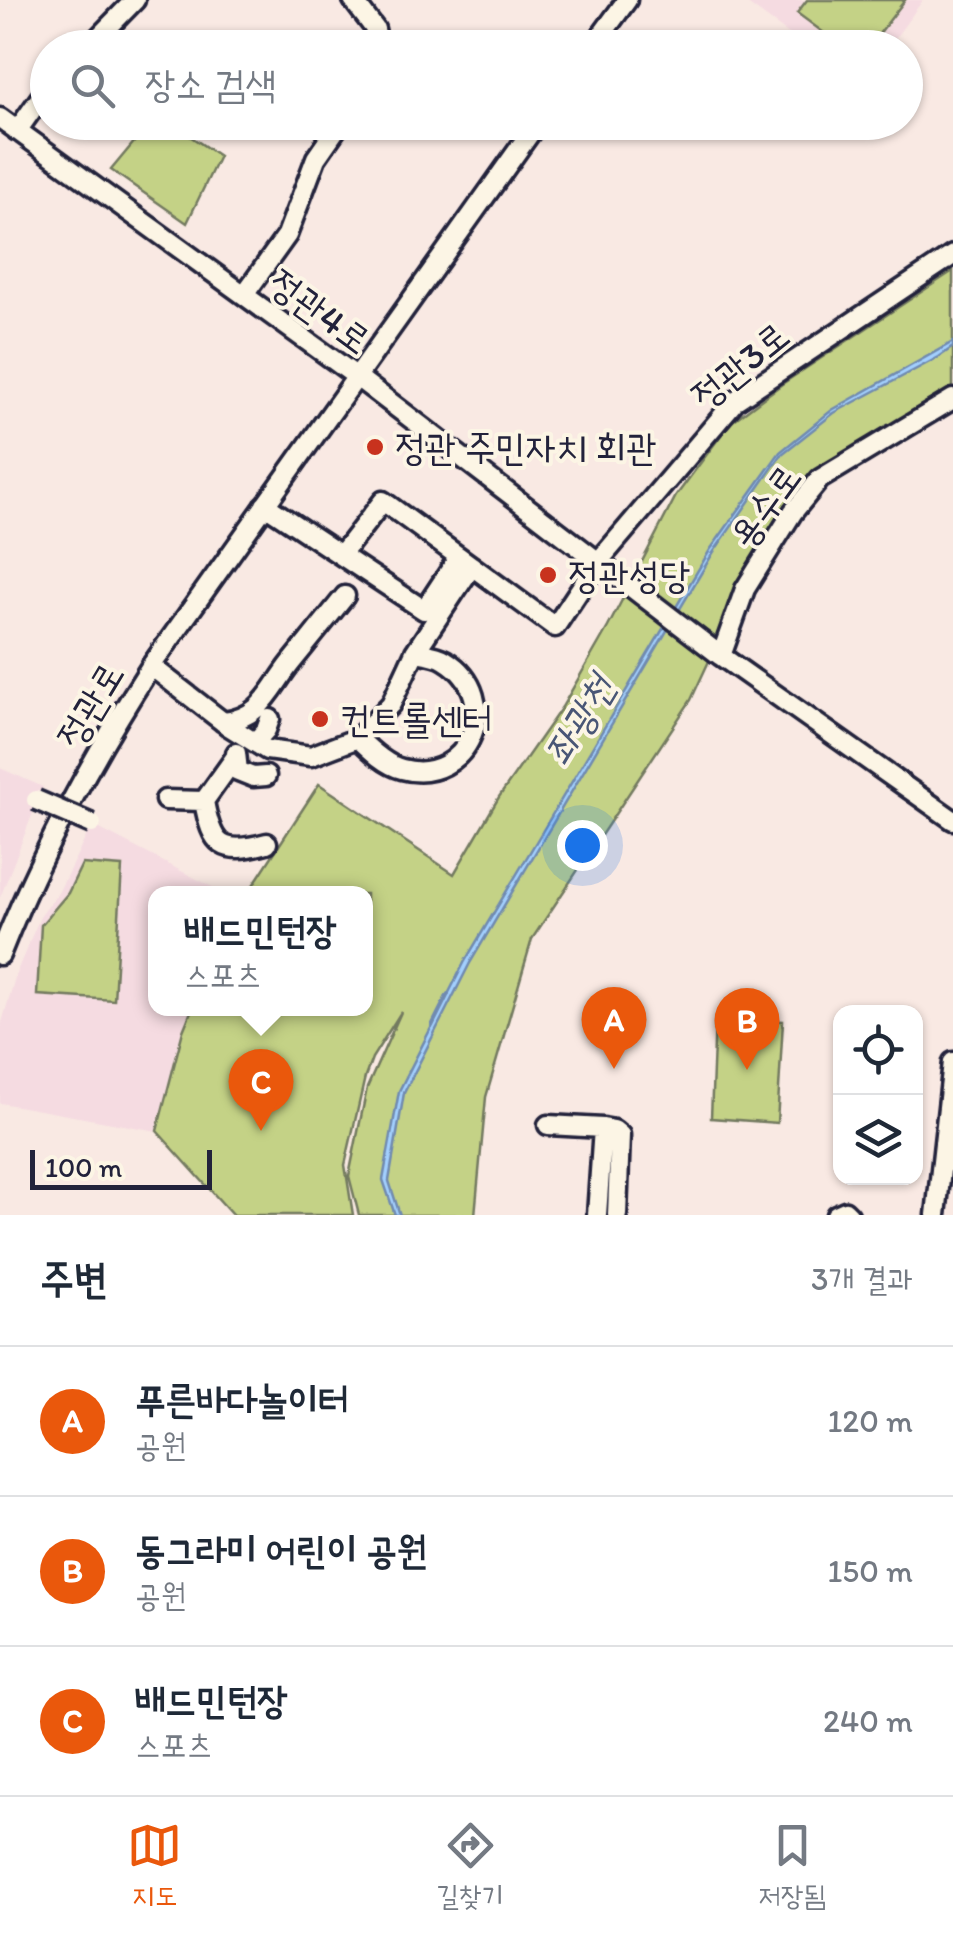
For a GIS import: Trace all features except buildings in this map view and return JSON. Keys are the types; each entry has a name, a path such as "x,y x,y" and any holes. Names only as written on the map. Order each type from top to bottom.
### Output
{"street":[{"path":"105,30 134,0"},
{"path":"353,0 375,30"},
{"path":"605,30 627,0"},
{"path":"17,131 30,113"},
{"name":"정관4로","path":"0,118 357,377 714,651"},
{"path":"244,295 287,235 316,158 328,140"},
{"name":"정관로","path":"0,955 61,820 108,733 151,666 525,140"},
{"name":"정관3로","path":"598,562 736,400 953,254"},
{"name":"용수로","path":"714,651 745,589 793,512 820,480 953,398"},
{"path":"341,555 383,502 555,627 598,562"},
{"path":"266,505 424,610 466,562"},
{"path":"151,666 223,722 267,750 310,756 358,738 391,704 415,652 466,562"},
{"path":"223,722 234,720 274,693 286,669 345,596"},
{"path":"714,651 953,820"},
{"path":"358,738 398,768 420,772 452,762 469,742 478,719 474,695 461,674 444,658 415,652"},
{"path":"268,843 238,851 223,847 210,832 204,801 248,738 266,730 270,719"},
{"path":"234,760 238,770 253,777 266,776"},
{"path":"36,800 92,824"},
{"path":"165,800 204,801"},
{"path":"936,1215 950,1121 953,1062"},
{"path":"548,1125 602,1128 620,1135 616,1215"},
{"path":"597,1215 602,1128"},
{"path":"836,1215 845,1211 849,1215"}],"shaded area":[{"path":"742,0 923,0 901,30 783,30"},
{"path":"0,768 43,787 0,898"},
{"path":"92,825 210,886 148,886 148,1016 189,1016 157,1131 0,1103 0,1029 17,971 40,917 58,893"}],"green space":[{"path":"807,0 905,0 882,30 820,30 797,13"},
{"path":"136,140 196,140 219,156 187,223 111,170"},
{"path":"953,271 953,390 823,472 759,553 691,700 532,939 486,1097 475,1215 359,1215 349,1176 367,1088 401,1012 372,1058 365,1077 345,1165 353,1215 233,1215 157,1131 189,1016 373,1016 373,886 253,886 319,784 454,874 499,797 562,707 676,496 730,423"},
{"path":"82,864 122,867 114,1000 37,995 41,925 68,893"},
{"path":"715,1018 783,1021 777,1123 711,1118"}],"water":[{"path":"953,342 953,347 939,357 834,413 782,454 713,553 470,963 404,1093 389,1181 400,1215 395,1215 383,1180 399,1091 465,961 710,550 780,452 832,410"}],"waterway":[{"name":"좌광천","path":"432,1026 448,994"}],"place":[{"name":"정관 주민자치 회관","path":"375,447"},
{"name":"정관성당","path":"548,575"},
{"name":"컨트롤센터","path":"320,719"},
{"name":"푸른바다놀이터","path":"614,1069"},
{"name":"동그라미 어린이 공원","path":"747,1070"},
{"name":"배드민턴장","path":"261,1131"}]}
